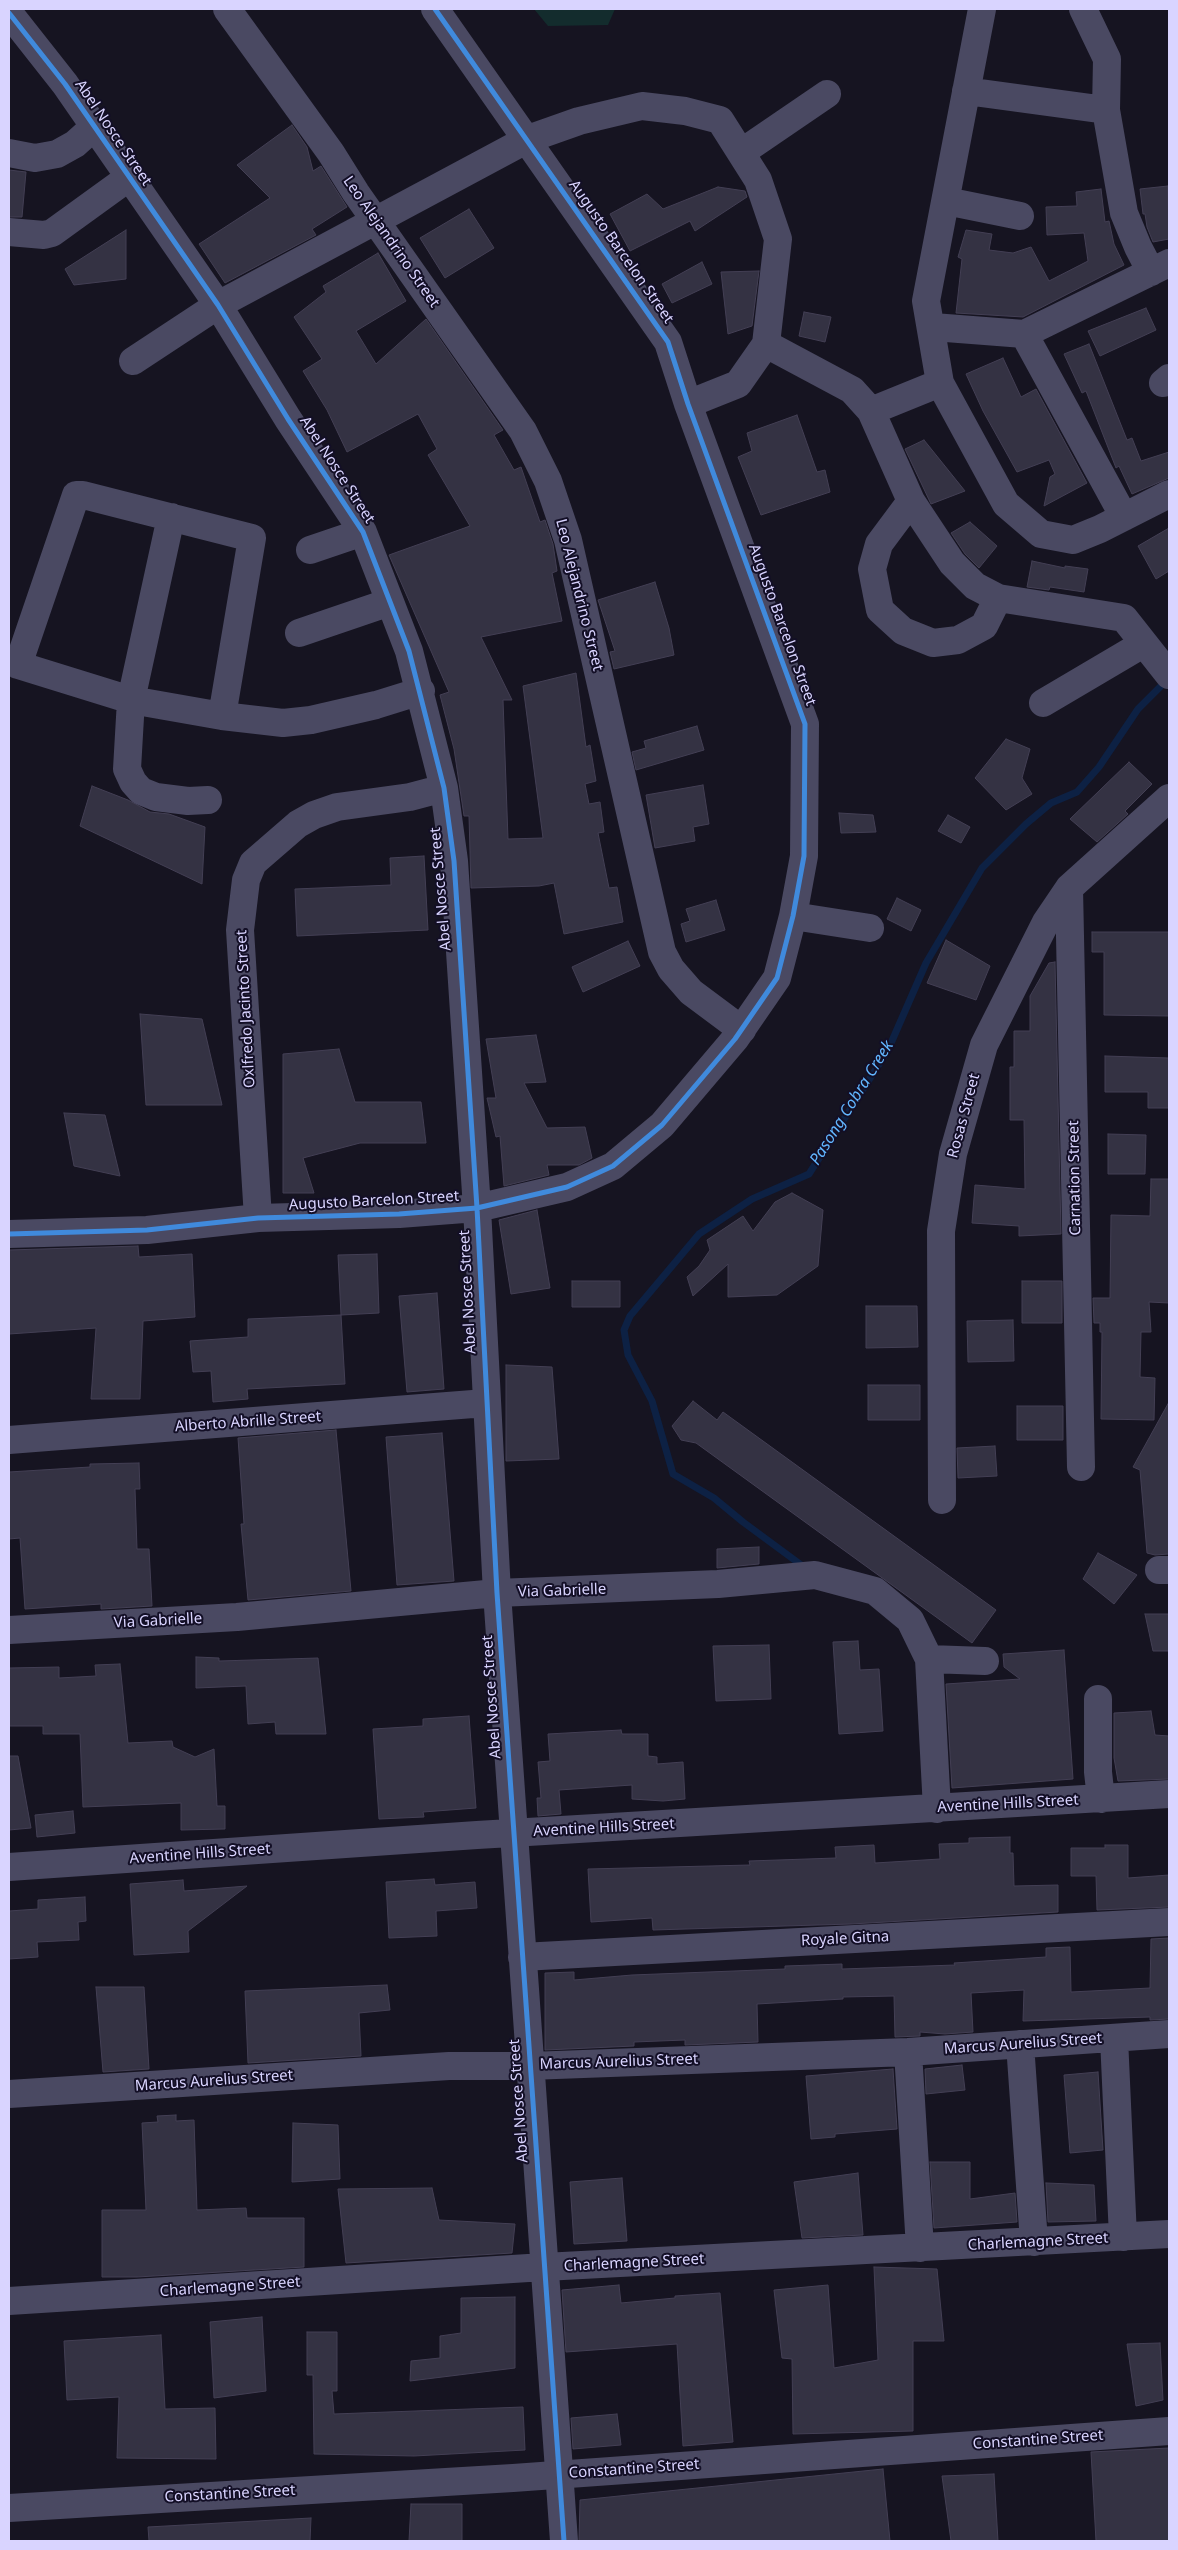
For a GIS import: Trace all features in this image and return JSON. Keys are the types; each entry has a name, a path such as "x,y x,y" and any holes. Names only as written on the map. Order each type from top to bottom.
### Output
{"street":[{"name":"Leo Alejandrino Street","path":"227,9 331,153 376,221 523,431 548,481 568,540 662,952 671,969 691,992 742,1030"},
{"name":"Augusto Barcelon Street","path":"9,1234 147,1230 258,1218 399,1214 477,1208 567,1187 613,1166 662,1125 742,1030 777,978 793,916 804,856 805,724 688,404 668,342 435,9"},
{"path":"982,9 926,301 940,383 1006,504 1041,534 1073,540 1169,494"},
{"path":"932,328 1024,334 1160,267 1138,247 1124,213 1106,110 1107,59 1083,9"},
{"name":"Abel Nosce Street","path":"9,13 64,84 218,305 288,419 363,532 409,651 421,691 444,788 454,861 477,1208 497,1593 564,2541"},
{"path":"966,91 1106,110"},
{"path":"742,152 827,94"},
{"path":"133,361 218,305 528,140 579,121 642,106 685,111 720,120 758,180 778,239 766,344 738,384 688,404"},
{"path":"9,154 35,158 57,154 75,144 94,127"},
{"path":"9,232 44,235 52,233 128,178"},
{"path":"946,201 1020,216"},
{"path":"1024,334 1124,517"},
{"path":"766,344 852,390 871,410 911,501 952,563 975,586 998,598 1124,618 1159,656 1043,703"},
{"path":"871,410 940,383"},
{"path":"222,716 252,538 83,495 76,495 18,665 131,700 222,716 283,723 311,720 376,705 421,691"},
{"path":"911,501 879,544 872,569 880,610 903,631 933,643 958,640 984,626 998,598"},
{"path":"171,517 131,700 128,770 133,782 141,791 156,797 188,801 208,800"},
{"path":"310,550 363,532"},
{"path":"299,633 390,602"},
{"name":"Oxlfredo Jacinto Street","path":"258,1218 240,930 246,880 253,863 275,843 314,814 337,807 410,797 444,788"},
{"name":"Rosas Street","path":"942,1500 941,1231 953,1154 984,1045 1046,922 1069,888 1169,798"},
{"name":"Carnation Street","path":"1069,888 1081,1467"},
{"path":"793,916 870,928"},
{"name":"Alberto Abrille Street","path":"9,1440 486,1403"},
{"name":"Via Gabrielle","path":"9,1630 237,1617 497,1593 718,1584 815,1575 875,1591 910,1620 929,1659 937,1809"},
{"path":"929,1659 985,1661"},
{"path":"1098,1699 1098,1772 1101,1799"},
{"name":"Aventine Hills Street","path":"9,1867 514,1833 1169,1794"},
{"name":"Royale Gitna","path":"522,1957 1169,1922"},
{"name":"Marcus Aurelius Street","path":"9,2094 449,2066 529,2066 908,2052 1169,2034"},
{"path":"1114,2038 1123,2237"},
{"path":"1020,2044 1034,2242"},
{"path":"908,2052 920,2248"},
{"name":"Charlemagne Street","path":"9,2301 544,2267 1169,2234"},
{"name":"Constantine Street","path":"9,2508 560,2474 1169,2431"}],"green space":[{"path":"534,9 615,9 608,25 548,26"}],"building":[{"path":"292,125 307,147 313,171 321,166 347,207 312,229 316,235 225,283 199,244 270,198 237,165"},
{"path":"9,170 26,172 22,217 9,217"},
{"path":"1168,186 1169,239 1153,242 1147,227 1145,214 1143,214 1140,189"},
{"path":"718,187 745,191 747,197 695,231 690,221 630,251 610,214 647,194 663,209"},
{"path":"1101,189 1105,222 1109,221 1114,244 1124,265 1023,317 956,313 962,259 958,257 966,230 992,234 989,250 1013,253 1031,247 1049,281 1088,261 1084,233 1047,235 1046,207 1077,206 1076,192"},
{"path":"469,209 494,248 445,278 420,238"},
{"path":"126,230 126,279 74,285 65,269"},
{"path":"378,253 406,301 356,331 376,364 426,319 503,430 494,435 514,470 521,467 540,522 545,520 553,544 557,571 552,573 562,621 481,637 512,700 503,700 508,839 543,838 523,686 576,673 586,747 590,745 596,781 585,784 589,804 600,802 604,832 598,833 609,888 617,887 623,922 564,934 554,883 539,886 471,888 469,816 464,816 454,749 440,695 449,692 389,555 470,526 428,455 437,449 418,414 347,452 327,410 303,371 322,359 294,317 326,292 323,286"},
{"path":"702,262 712,284 672,303 662,284"},
{"path":"759,271 752,326 728,334 721,272"},
{"path":"1146,308 1156,330 1100,356 1088,331"},
{"path":"804,312 831,317 825,342 799,336"},
{"path":"1089,344 1127,440 1132,438 1141,461 1169,452 1169,478 1132,494 1119,466 1116,468 1086,391 1082,393 1064,354"},
{"path":"1003,358 1021,397 1036,389 1087,483 1044,506 1050,477 1055,474 1049,460 1017,472 983,411 966,374"},
{"path":"797,415 817,472 825,470 830,492 761,515 738,457 752,451 747,433"},
{"path":"924,440 965,491 931,504 905,449"},
{"path":"970,522 997,546 979,568 965,554 951,533"},
{"path":"1169,528 1169,571 1156,579 1138,546"},
{"path":"1032,561 1065,568 1065,566 1088,569 1084,592 1050,587 1049,590 1027,587"},
{"path":"655,582 669,628 674,655 614,669 610,652 615,651 598,600"},
{"path":"697,726 704,750 636,770 632,752 646,748 644,741"},
{"path":"1006,739 1030,749 1022,778 1032,794 1006,810 975,778"},
{"path":"1129,762 1152,784 1125,811 1128,814 1097,842 1070,819"},
{"path":"703,785 709,824 693,827 695,841 655,848 646,795"},
{"path":"92,786 128,800 150,812 169,814 205,827 202,884 80,826"},
{"path":"839,813 873,815 876,832 841,833"},
{"path":"948,815 970,827 961,843 938,831"},
{"path":"424,856 428,930 297,936 295,889 391,885 390,858"},
{"path":"897,898 921,910 911,931 887,919"},
{"path":"716,900 725,930 686,942 681,924 690,921 686,909"},
{"path":"1092,932 1169,932 1169,1016 1104,1015 1104,952 1092,952"},
{"path":"946,940 990,966 976,1000 927,983"},
{"path":"628,941 640,966 583,992 572,967"},
{"path":"1055,962 1061,1234 1019,1236 1019,1226 972,1223 975,1185 1025,1189 1024,1120 1010,1120 1010,1067 1014,1067 1014,1031 1030,1031 1030,996 1049,963"},
{"path":"140,1014 202,1019 222,1105 146,1105"},
{"path":"536,1035 546,1082 524,1083 547,1128 585,1127 592,1158 579,1165 547,1165 549,1175 504,1186 500,1136 496,1137 487,1098 496,1098 486,1039"},
{"path":"339,1049 355,1102 421,1102 426,1143 360,1143 303,1158 314,1193 283,1193 283,1054"},
{"path":"1105,1056 1169,1058 1169,1108 1148,1108 1148,1092 1105,1092"},
{"path":"64,1113 105,1115 120,1176 74,1166"},
{"path":"1108,1134 1146,1135 1145,1174 1108,1174"},
{"path":"1151,1179 1169,1179 1169,1303 1149,1302 1151,1332 1141,1332 1140,1377 1155,1378 1154,1420 1101,1419 1102,1332 1100,1332 1100,1323 1094,1323 1093,1298 1110,1298 1111,1215 1150,1216"},
{"path":"792,1193 823,1210 818,1266 777,1295 728,1297 728,1264 693,1296 687,1277 699,1266 710,1250 707,1240 743,1216 753,1231 775,1202"},
{"path":"537,1210 550,1288 511,1294 499,1220"},
{"path":"138,1246 139,1257 192,1254 195,1317 143,1321 140,1399 91,1399 96,1328 9,1334 9,1250"},
{"path":"377,1254 379,1313 341,1315 338,1255"},
{"path":"572,1281 620,1281 620,1307 572,1307"},
{"path":"1022,1281 1062,1281 1062,1323 1022,1323"},
{"path":"437,1293 444,1389 407,1392 399,1296"},
{"path":"866,1306 917,1306 918,1347 866,1348"},
{"path":"341,1315 345,1384 247,1389 248,1399 213,1402 211,1371 193,1372 190,1341 248,1337 248,1319"},
{"path":"1013,1320 1014,1361 968,1362 967,1321"},
{"path":"506,1365 552,1367 559,1459 506,1461"},
{"path":"868,1385 920,1385 920,1420 868,1420"},
{"path":"693,1401 717,1420 723,1412 996,1610 972,1643 696,1443 681,1440 672,1426"},
{"path":"1169,1402 1169,1554 1155,1555 1147,1553 1140,1470 1133,1467"},
{"path":"1017,1406 1063,1406 1063,1440 1017,1440"},
{"path":"336,1430 351,1591 248,1600 241,1524 244,1524 238,1438"},
{"path":"442,1433 454,1581 397,1585 386,1437"},
{"path":"995,1446 997,1476 958,1478 957,1448"},
{"path":"139,1463 140,1489 135,1489 137,1549 149,1549 152,1606 101,1609 101,1604 25,1609 20,1538 9,1539 9,1472 90,1467 90,1464"},
{"path":"759,1547 759,1564 717,1568 717,1549"},
{"path":"1098,1553 1137,1575 1114,1604 1083,1579"},
{"path":"1145,1614 1169,1614 1169,1651 1153,1651"},
{"path":"858,1641 860,1670 879,1669 883,1731 839,1734 833,1642"},
{"path":"769,1645 771,1699 716,1701 713,1646"},
{"path":"1064,1650 1073,1779 952,1788 946,1684 1020,1679 1004,1667 1003,1654"},
{"path":"196,1657 219,1658 219,1661 318,1658 326,1734 276,1734 275,1722 248,1724 246,1686 196,1688"},
{"path":"120,1664 128,1743 172,1741 173,1747 195,1757 214,1749 217,1806 225,1806 225,1829 181,1830 181,1803 83,1807 80,1734 43,1734 43,1726 9,1726 9,1668 59,1667 59,1678 96,1676 95,1665"},
{"path":"1151,1711 1155,1735 1169,1736 1169,1779 1118,1781 1114,1758 1114,1713"},
{"path":"469,1716 476,1808 423,1812 424,1817 379,1819 373,1729 423,1726 423,1719"},
{"path":"621,1730 622,1734 648,1734 648,1756 657,1757 657,1764 683,1762 685,1799 663,1801 632,1799 632,1785 559,1790 561,1814 538,1816 537,1798 541,1798 538,1762 550,1761 548,1734"},
{"path":"9,1756 18,1756 31,1828 9,1830"},
{"path":"73,1811 75,1833 37,1837 35,1815"},
{"path":"1010,1837 1010,1853 1013,1853 1014,1886 1058,1885 1058,1912 851,1924 653,1930 652,1918 591,1922 588,1869 750,1865 749,1861 836,1858 835,1847 874,1845 875,1863 940,1859 939,1844 969,1843 969,1838"},
{"path":"1105,1845 1128,1845 1128,1878 1169,1875 1169,1907 1097,1910 1096,1876 1071,1876 1071,1848 1105,1848"},
{"path":"434,1879 435,1885 475,1882 477,1908 436,1911 437,1936 389,1938 386,1882"},
{"path":"183,1880 184,1891 247,1886 188,1931 189,1952 134,1955 130,1884"},
{"path":"85,1897 86,1921 78,1922 79,1940 37,1942 38,1957 9,1959 9,1911 38,1909 38,1900"},
{"path":"1169,1938 1169,2019 1150,2020 1150,2017 1023,2021 1024,1990 971,1993 973,2032 945,2034 920,2032 920,2036 895,2037 894,1996 843,1997 843,1999 757,2004 758,2042 685,2045 685,2040 634,2042 634,2046 545,2050 545,1973 574,1972 574,1980 632,1975 785,1969 785,1966 842,1964 842,1969 955,1965 954,1963 1046,1957 1046,1948 1070,1947 1071,1992 1150,1988 1151,1939"},
{"path":"387,1985 390,2010 359,2013 361,2056 248,2063 245,1991"},
{"path":"96,1987 144,1987 149,2069 103,2072"},
{"path":"962,2065 965,2090 926,2094 925,2069"},
{"path":"893,2069 897,2129 835,2134 835,2137 811,2139 806,2076"},
{"path":"1098,2072 1103,2150 1070,2153 1064,2075"},
{"path":"176,2115 176,2121 194,2120 197,2210 246,2208 247,2218 304,2218 304,2267 137,2277 102,2277 102,2210 146,2210 142,2123 158,2122 157,2116"},
{"path":"293,2123 338,2125 340,2179 292,2182"},
{"path":"930,2162 970,2162 970,2199 1015,2193 1017,2222 934,2228"},
{"path":"858,2173 863,2235 802,2238 794,2182"},
{"path":"622,2178 627,2241 574,2244 570,2182"},
{"path":"1046,2183 1094,2185 1096,2221 1048,2222"},
{"path":"432,2188 439,2220 515,2224 512,2253 346,2263 338,2189"},
{"path":"874,2267 937,2269 944,2341 913,2341 913,2431 793,2434 792,2359 782,2358 774,2290 828,2285 834,2368 878,2360"},
{"path":"619,2285 621,2303 675,2298 675,2296 720,2293 733,2442 683,2446 677,2344 566,2352 562,2290"},
{"path":"515,2297 515,2368 410,2381 411,2361 440,2358 440,2336 461,2333 461,2298"},
{"path":"262,2317 266,2391 214,2398 210,2322"},
{"path":"307,2332 337,2332 337,2391 332,2391 334,2414 523,2407 525,2450 414,2456 314,2454 313,2375 307,2375"},
{"path":"161,2335 165,2409 215,2408 216,2459 117,2458 119,2397 67,2400 64,2341"},
{"path":"1160,2343 1163,2400 1136,2406 1127,2344"},
{"path":"617,2414 621,2445 573,2449 571,2418"},
{"path":"1169,2448 1169,2541 1096,2541 1091,2452"},
{"path":"883,2469 890,2541 579,2541 580,2500"},
{"path":"994,2474 998,2541 951,2541 942,2476"},
{"path":"411,2504 462,2504 462,2541 409,2541"},
{"path":"311,2518 310,2541 149,2541 148,2527"}],"waterway":[{"name":"Pasong Cobra Creek","path":"804,1567 714,1498 673,1474 652,1401 628,1355 624,1330 630,1316 699,1234 752,1199 809,1174 888,1050 926,963 982,868 1026,824 1051,803 1077,792 1099,767 1138,709 1167,680"}],"cycle path":[{"path":"9,1234 147,1230 258,1218 399,1214 477,1208 567,1187 613,1166 662,1125 735,1039 777,978 793,916 804,856 805,724 688,404 668,342 435,9"},
{"path":"9,13 65,84 218,305 288,419 363,532 409,651 444,788 454,861 477,1208 497,1593 564,2541"}]}
